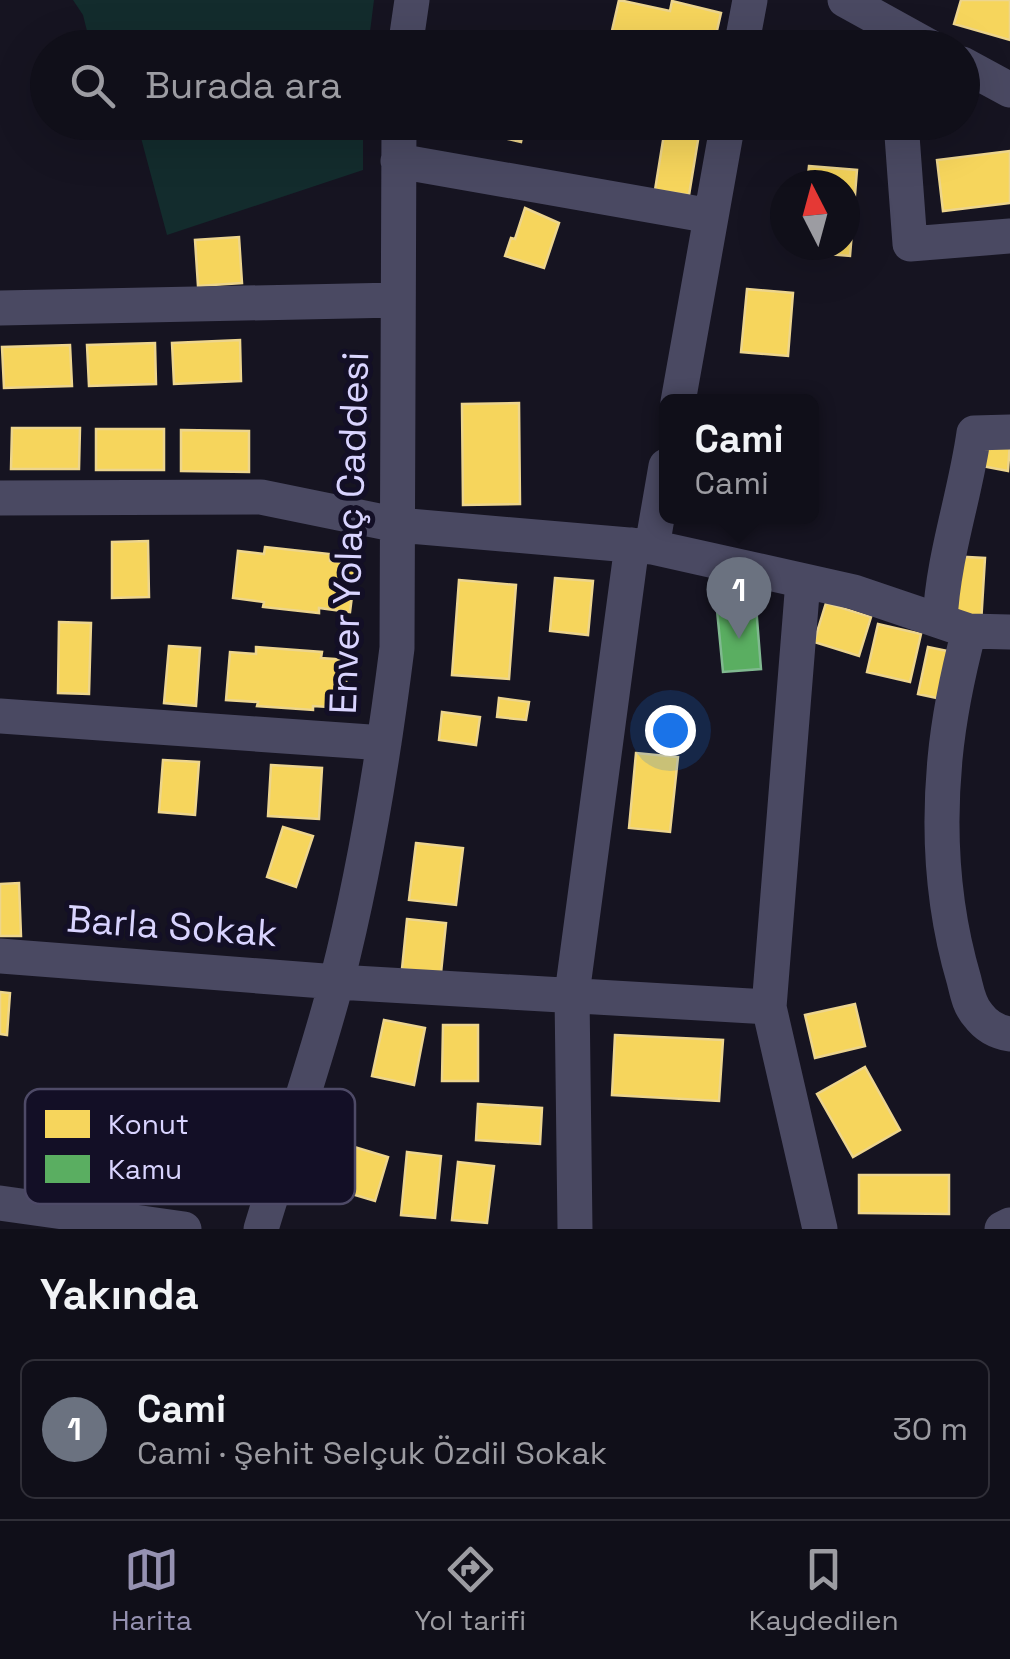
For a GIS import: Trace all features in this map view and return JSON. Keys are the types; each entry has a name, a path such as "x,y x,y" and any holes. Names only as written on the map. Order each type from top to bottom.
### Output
{"street":[{"path":"408,30 412,0"},
{"path":"745,30 750,0"},
{"path":"844,0 910,30"},
{"path":"980,74 1010,90"},
{"name":"Enver Yolaç Caddesi","path":"304,1089 336,982 360,882 397,648 399,140"},
{"path":"679,394 725,140"},
{"path":"902,140 910,244 1010,236"},
{"path":"398,161 711,216"},
{"path":"0,308 398,300"},
{"path":"1010,432 974,433 965,487 944,567 954,626 942,818 953,944 971,1006 991,1028 1010,1034"},
{"path":"576,1229 572,994 642,546 659,489"},
{"path":"0,498 261,497 398,525 642,546 854,592 954,626 1010,632"},
{"path":"804,581 769,1007 820,1229"},
{"path":"0,716 384,743"},
{"name":"Barla Sokak","path":"0,956 336,982 769,1007"},
{"path":"0,1203 184,1229"},
{"name":"Enver Yolaç Caddesi","path":"261,1229 269,1204"},
{"path":"1002,1229 1010,1225"}],"green space":[{"path":"73,0 374,0 370,30 87,30"},
{"path":"142,140 363,140 363,170 167,235"}],"building: Konut":[{"path":"619,0 670,11 672,1 721,13 717,30 612,30"},
{"path":"961,0 1010,0 1010,40 954,24"},
{"path":"663,140 698,140 689,195 655,190"},
{"path":"1010,151 1010,203 943,211 937,160"},
{"path":"809,166 857,170 809,170"},
{"path":"525,208 559,223 544,268 505,256"},
{"path":"239,237 242,283 198,286 195,240"},
{"path":"747,289 793,293 788,356 741,352"},
{"path":"240,340 241,381 174,384 172,343"},
{"path":"155,343 156,384 89,386 87,345"},
{"path":"70,345 72,386 4,388 2,347"},
{"path":"519,403 520,504 463,505 462,404"},
{"path":"12,428 80,428 79,469 11,469"},
{"path":"96,429 164,429 164,470 96,470"},
{"path":"181,430 249,431 249,472 181,471"},
{"path":"988,437 1010,442 1008,471 982,466"},
{"path":"148,541 149,597 112,598 112,542"},
{"path":"265,547 330,554 330,561 356,564 350,612 263,607 264,602 233,598 238,551 264,554"},
{"path":"949,556 985,558 981,624 945,622"},
{"path":"555,578 593,581 588,635 550,631"},
{"path":"459,580 516,585 509,679 452,675"},
{"path":"826,603 871,617 859,656 814,642"},
{"path":"59,622 91,623 89,694 58,693"},
{"path":"878,624 921,634 910,682 867,672"},
{"path":"169,646 200,648 196,706 164,703"},
{"path":"256,647 322,652 321,658 348,660 344,708 313,706 313,710 226,700 230,652 256,654"},
{"path":"928,647 957,653 946,700 918,694"},
{"path":"499,698 529,702 526,720 497,717"},
{"path":"442,712 480,717 476,745 439,740"},
{"path":"636,753 678,757 670,832 629,828"},
{"path":"163,760 199,762 195,815 159,812"},
{"path":"271,765 322,768 319,819 268,816"},
{"path":"283,827 313,836 296,887 267,877"},
{"path":"416,843 463,848 456,905 409,900"},
{"path":"19,883 21,936 0,936 0,884"},
{"path":"407,919 446,923 441,973 402,969"},
{"path":"0,992 10,993 7,1035 0,1034"},
{"path":"855,1004 865,1046 815,1058 805,1015"},
{"path":"384,1020 425,1028 414,1085 372,1076"},
{"path":"443,1025 478,1025 478,1081 442,1081"},
{"path":"615,1035 723,1040 719,1101 612,1095"},
{"path":"865,1067 900,1130 853,1157 817,1094"},
{"path":"478,1104 542,1108 540,1144 476,1140"},
{"path":"355,1147 388,1157 375,1201 355,1195"},
{"path":"407,1152 441,1156 435,1218 401,1215"},
{"path":"458,1162 494,1166 487,1223 452,1220"},
{"path":"859,1175 949,1175 949,1214 859,1213"}],"building: Kamu":[{"path":"756,606 761,669 723,672 717,610"}],"place":[{"name":"Cami","path":"739,639"}]}
